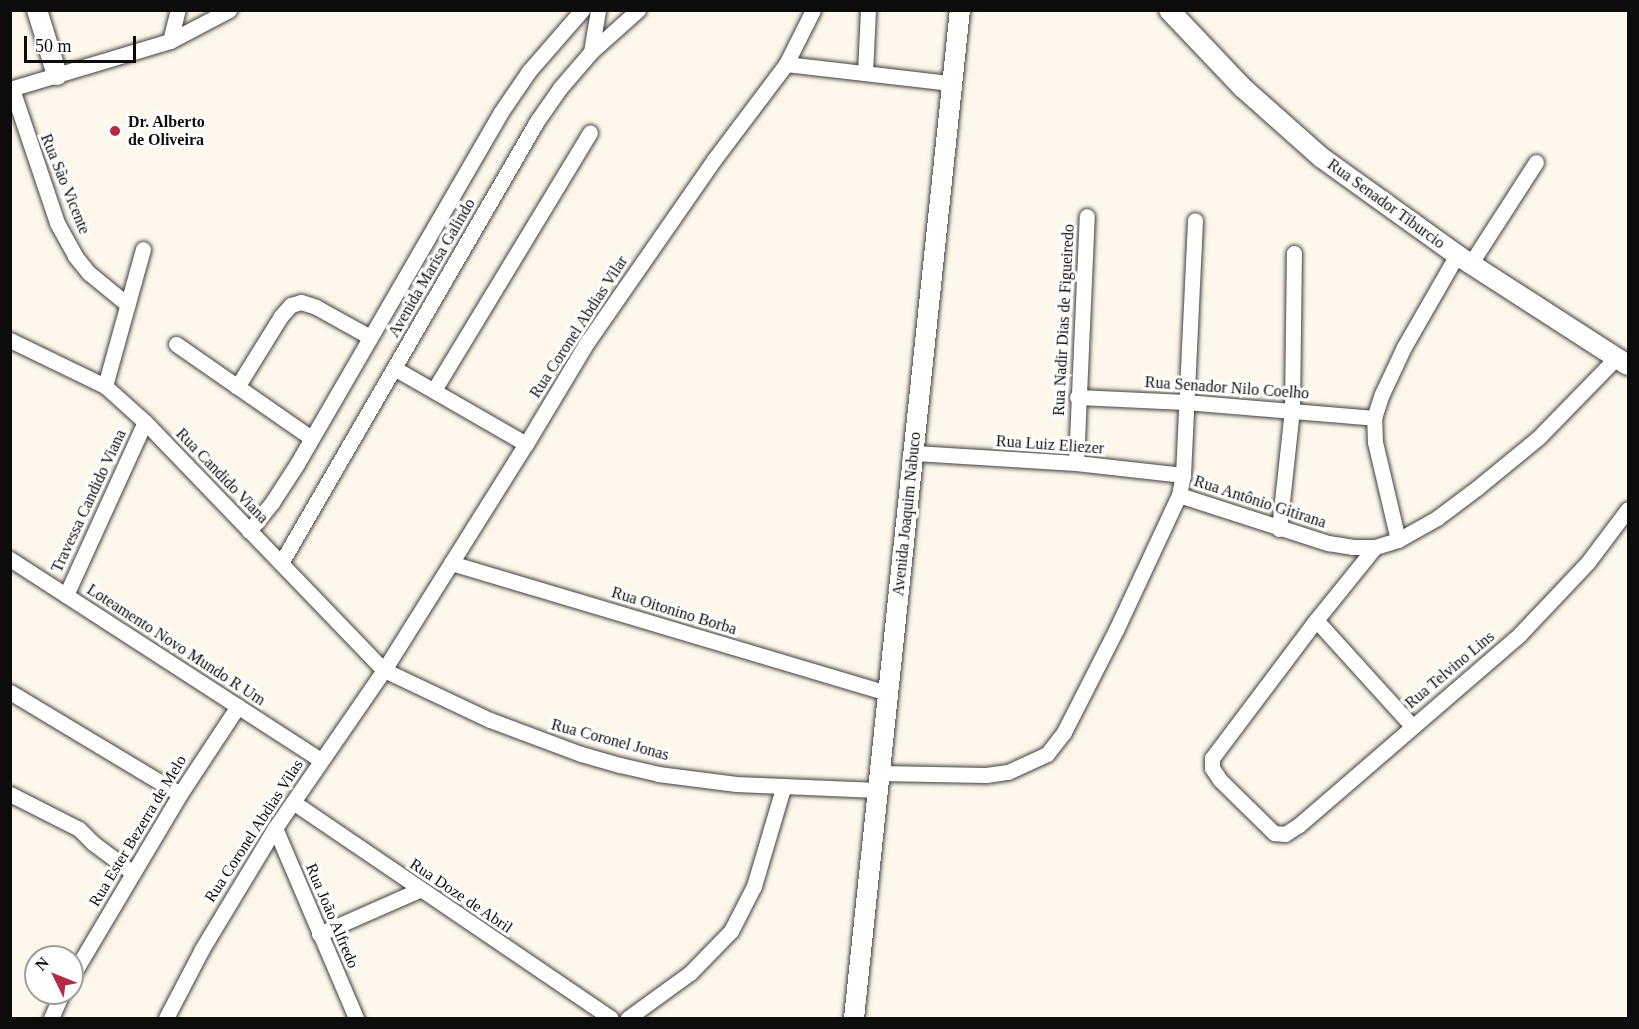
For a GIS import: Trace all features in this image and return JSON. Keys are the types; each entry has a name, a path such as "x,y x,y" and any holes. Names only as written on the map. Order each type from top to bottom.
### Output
{"street":[{"path":"37,10 57,75"},
{"path":"170,41 178,10"},
{"path":"11,89 170,41 229,10"},
{"name":"Avenida Marisa Galindo","path":"249,531 285,484 501,112 529,71 582,10"},
{"path":"591,52 598,10"},
{"name":"Avenida Marisa Galindo","path":"281,563 537,121 560,88 591,52 638,10"},
{"name":"Rua Coronel Abdias Vilar","path":"384,670 588,341 713,160 786,64 813,10"},
{"path":"865,73 868,10"},
{"name":"Avenida Joaquim Nabuco","path":"854,1018 960,10"},
{"name":"Rua Senador Tiburcio","path":"1174,12 1242,87 1322,158 1464,259 1623,361"},
{"path":"786,64 951,83"},
{"name":"Rua São Vicente","path":"11,89 57,223 75,256 89,273 128,305"},
{"path":"434,390 590,132"},
{"path":"1398,540 1374,442 1374,418 1382,394 1404,347 1464,259 1536,162"},
{"name":"Rua Nadir Dias de Figueiredo","path":"1076,463 1077,397 1087,216"},
{"path":"1179,495 1182,475 1195,220"},
{"path":"105,386 143,249"},
{"path":"1279,529 1292,410 1294,253"},
{"path":"237,387 281,316 291,305 301,302 316,306 370,337"},
{"name":"Rua Candido Viana","path":"10,340 105,386 145,422 384,670"},
{"path":"176,344 311,438"},
{"name":"Rua Antônio Gitirana","path":"878,782 1008,772 1047,754 1064,732 1097,669 1179,495 1279,529 1344,546 1375,547 1398,540 1437,518 1477,488 1539,437 1623,361"},
{"path":"394,368 526,444"},
{"name":"Rua Senador Nilo Coelho","path":"1077,397 1185,402 1374,418"},
{"name":"Travessa Candido Viana","path":"66,595 145,422"},
{"name":"Rua Luiz Eliezer","path":"915,453 1076,463 1182,475"},
{"name":"Rua Telvino Lins","path":"1316,620 1212,758 1212,768 1220,780 1274,833 1285,834 1299,825 1490,661 1556,599 1629,509"},
{"path":"1375,547 1316,620 1412,726"},
{"name":"Loteamento Novo Mundo R Um","path":"10,559 321,760"},
{"name":"Rua Oitonino Borba","path":"451,563 887,693"},
{"name":"Rua Coronel Jonas","path":"384,670 490,720 581,754 658,774 783,788 878,782"},
{"name":"Rua Coronel Abdias Vilas","path":"166,1018 202,949 275,828 384,670"},
{"path":"10,692 180,794"},
{"name":"Rua Ester Bezerra de Melo","path":"84,956 180,794 238,706"},
{"path":"628,1018 690,973 731,930 754,886 783,788"},
{"path":"10,794 79,829 93,843 133,873"},
{"name":"Rua Doze de Abril","path":"293,802 419,890 611,1018"},
{"name":"Rua João Alfredo","path":"275,828 356,1018"},
{"path":"319,934 419,890"}],"place":[{"name":"Dr. Alberto de Oliveira","path":"115,131"}]}
